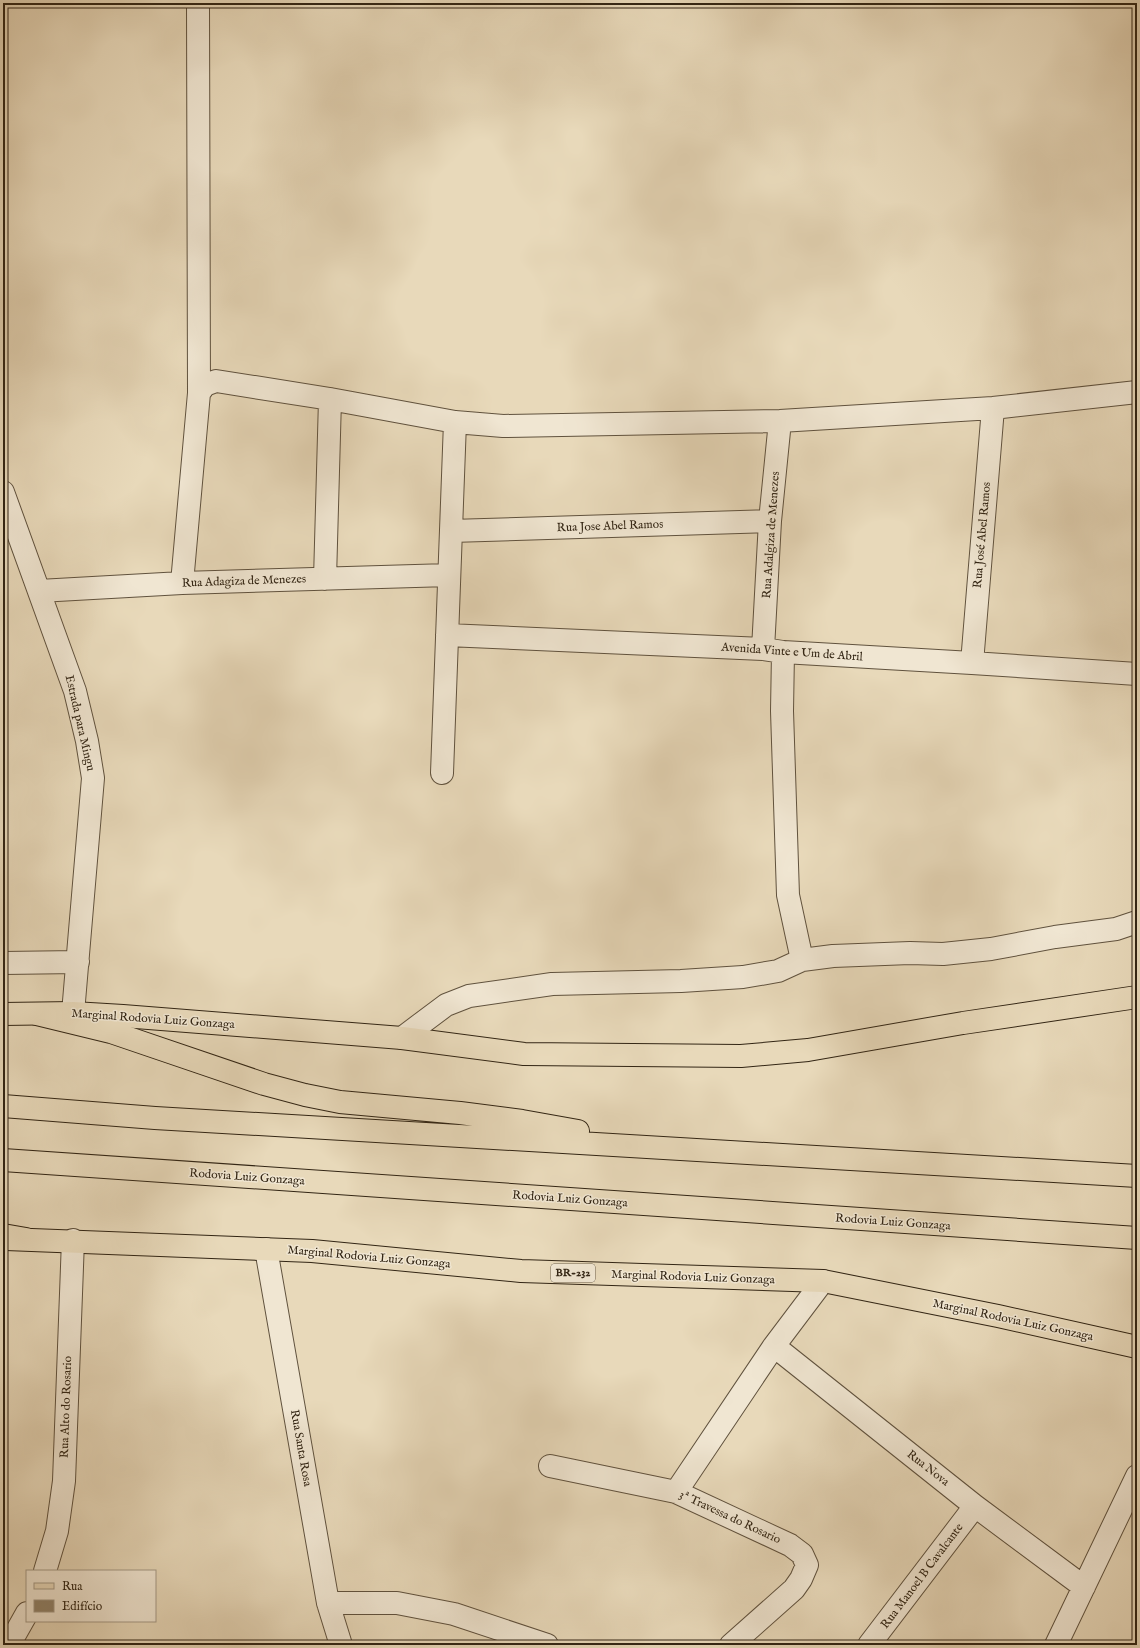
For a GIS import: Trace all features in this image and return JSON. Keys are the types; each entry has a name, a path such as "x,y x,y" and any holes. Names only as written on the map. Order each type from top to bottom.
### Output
{"main road":[{"name":"Marginal Rodovia Luiz Gonzaga","path":"3,1014 73,1013 402,1038 524,1054 741,1056 808,1050 1137,997"},
{"path":"36,1014 111,1032 264,1084 305,1096 340,1102 522,1121 678,1149"},
{"path":"3,1106 163,1118 1137,1176"},
{"name":"Rodovia Luiz Gonzaga","path":"3,1160 1137,1238"},
{"path":"3,1235 26,1238"},
{"name":"Marginal Rodovia Luiz Gonzaga","path":"3,1239 26,1238 312,1251 521,1272 823,1281 998,1316 1137,1347"}],"street":[{"path":"182,583 199,393 198,3"},
{"path":"199,393 205,385 216,381 330,399 455,422 503,426 780,421 993,408 1137,392"},
{"path":"325,579 330,399"},
{"name":"Rua José Abel Ramos","path":"972,662 993,408"},
{"name":"Rua Adalgiza de Menezes","path":"780,421 770,520 773,651 782,711 788,895 802,960"},
{"path":"442,773 455,422"},
{"name":"Estrada para Mingu","path":"3,492 75,691 87,741 93,778 73,1013"},
{"name":"Rua Jose Abel Ramos","path":"451,531 770,520"},
{"name":"Rua Adagiza de Menezes","path":"39,591 182,583 449,575"},
{"name":"Avenida Vinte e Um de Abril","path":"447,634 972,662 1137,674"},
{"path":"402,1038 446,1005 469,996 552,984 681,981 742,977 778,971 802,960 833,956 910,953 944,954 990,949 1055,937 1116,929 1137,922"},
{"path":"3,963 78,962"},
{"name":"Rua Alto do Rosario","path":"45,1570 57,1531 64,1481 73,1240"},
{"name":"Rua Santa Rosa","path":"266,1249 328,1603 341,1645"},
{"path":"676,1492 774,1346 823,1281"},
{"name":"Rua Nova","path":"774,1346 975,1506 1084,1587"},
{"name":"3ª Travessa do Rosario","path":"550,1466 676,1492 790,1545 802,1554 807,1565 802,1580 794,1589 731,1645"},
{"path":"1056,1645 1137,1476"},
{"name":"Rua Manoel B Cavalcante","path":"869,1645 975,1506"},
{"path":"328,1603 397,1604 454,1614 547,1645"},
{"path":"9,1645 26,1615"}],"building":[{"path":"3,1321 7,1321 3,1346"}]}
